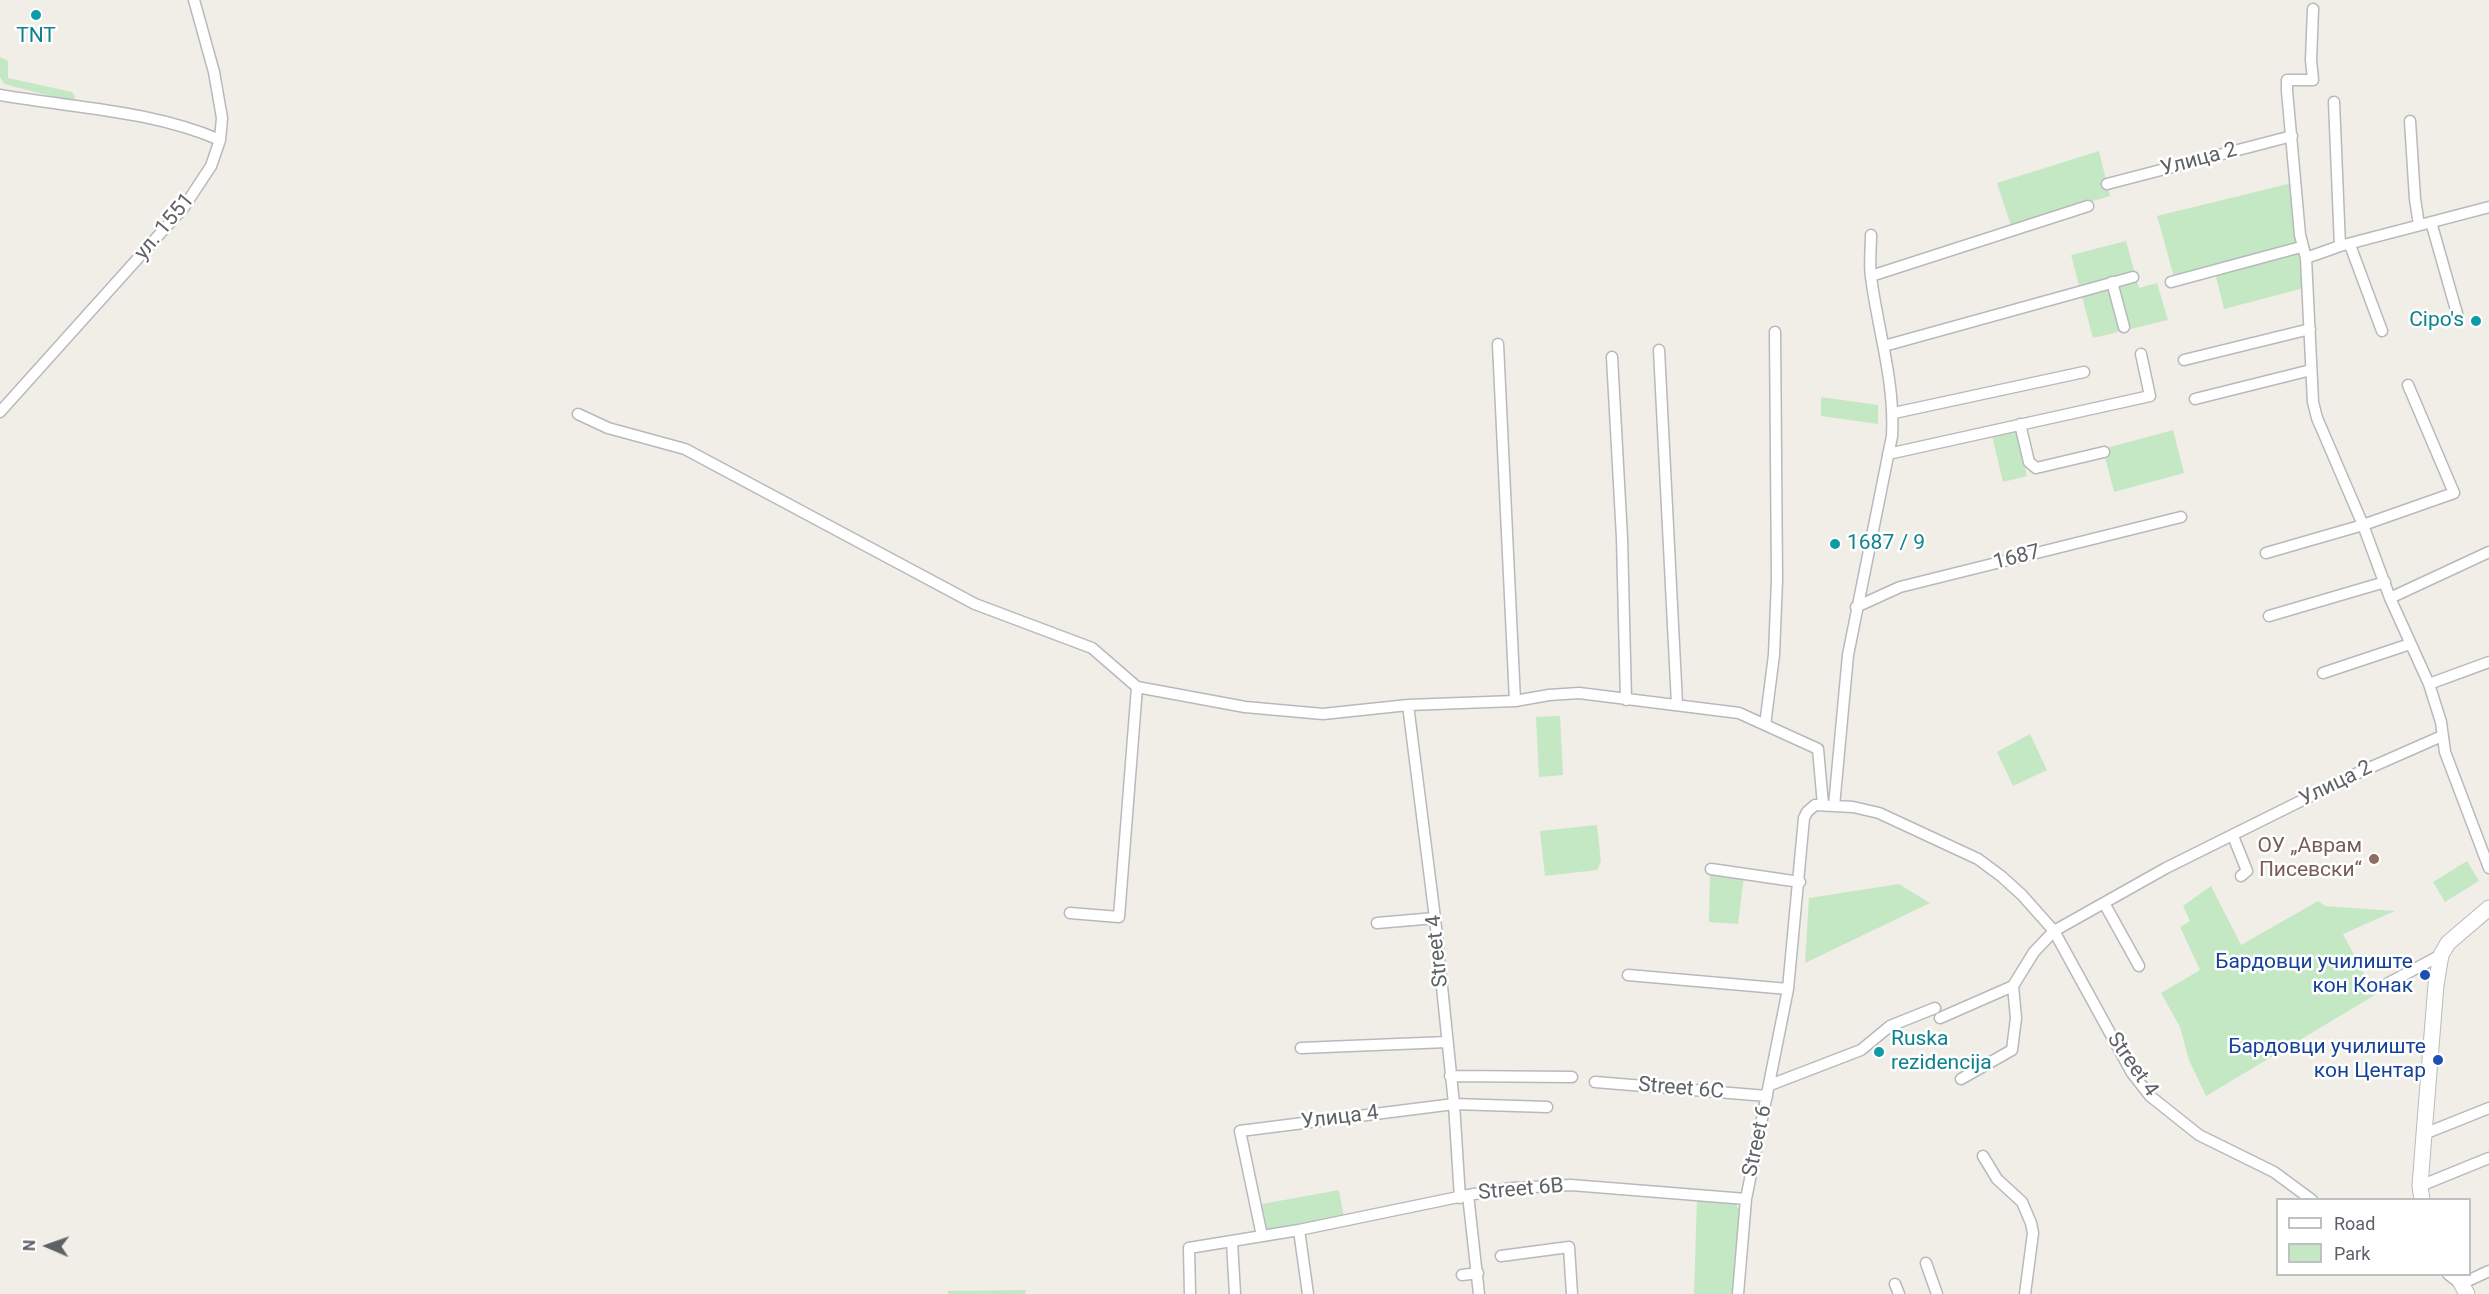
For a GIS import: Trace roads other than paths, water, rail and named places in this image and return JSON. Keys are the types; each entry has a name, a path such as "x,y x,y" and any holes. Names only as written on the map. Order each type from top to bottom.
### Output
{"street":[{"name":"ул. 1551","path":"0,412 184,207 211,166 220,140 222,118 214,72 194,0"},
{"path":"2313,9 2311,60 2313,80 2287,80 2301,247 2306,258 2311,370 2317,418 2363,525 2390,598 2429,684 2441,722 2445,752 2489,868"},
{"path":"0,94 48,103 148,116 192,128 220,140"},
{"path":"2334,102 2345,245 2382,332"},
{"path":"2410,121 2419,225"},
{"name":"Улица 2","path":"2107,184 2292,136"},
{"path":"1871,276 2088,206"},
{"path":"2306,258 2345,245 2489,207"},
{"path":"2431,222 2458,316"},
{"path":"1828,805 1848,655 1864,564 1872,544 1893,412 1871,276 1871,235"},
{"path":"2171,282 2301,247"},
{"path":"1884,346 2133,277"},
{"path":"2112,282 2124,327"},
{"path":"2184,360 2310,329"},
{"path":"1765,725 1774,655 1777,580 1775,333"},
{"path":"1498,344 1515,701"},
{"path":"1659,350 1677,704"},
{"path":"1888,454 2150,396 2141,354"},
{"path":"1612,357 1622,538 1626,700"},
{"path":"2195,399 2311,370"},
{"path":"1893,412 2084,372"},
{"path":"2266,553 2363,525 2454,493 2408,385"},
{"path":"578,414 608,428 685,449 975,604 1092,648 1137,687 1245,707 1323,714 1408,705 1515,701 1579,693 1739,712 1818,749 1828,805"},
{"path":"2020,424 2029,462 2036,468 2104,452"},
{"name":"1687","path":"1856,607 1900,587 2181,517"},
{"path":"2390,598 2489,552"},
{"path":"2269,616 2385,582"},
{"path":"2323,673 2410,644"},
{"path":"2429,684 2489,662"},
{"path":"1070,913 1119,917 1137,687"},
{"name":"Street 4","path":"1408,705 1435,918 1446,1042 1464,1196 1478,1273 1479,1294"},
{"name":"Улица 2","path":"2054,931 2166,868 2351,776 2442,736"},
{"name":"Street 6","path":"1738,1294 1746,1199 1788,989 1800,882 1804,818 1815,805 1828,805"},
{"name":"Street 4","path":"1828,805 1853,807 1879,813 1978,859 2022,895 2054,931 2122,1056 2150,1096 2199,1135 2274,1172 2309,1198"},
{"path":"2233,836 2247,871 2241,876"},
{"path":"1711,869 1800,882"},
{"path":"2104,903 2139,966"},
{"path":"2421,1193 2436,986 2441,955 2448,943 2489,908"},
{"path":"1377,923 1435,918"},
{"path":"1940,1018 2013,986 2034,952 2054,931"},
{"path":"2383,986 2441,955"},
{"path":"1628,975 1788,989"},
{"path":"1961,1079 2012,1050 2016,1018 2013,986"},
{"path":"1770,1085 1861,1050 1890,1026 1935,1008"},
{"path":"1300,1048 1446,1042"},
{"path":"1450,1076 1572,1077"},
{"name":"Street 6C","path":"1595,1082 1767,1096"},
{"name":"Улица 4","path":"1262,1236 1240,1131 1454,1104 1547,1107"},
{"path":"2424,1134 2489,1108"},
{"path":"1983,1155 1997,1179 2022,1202 2031,1223 2032,1233 2025,1294"},
{"path":"2421,1193 2489,1158"},
{"name":"Street 6B","path":"1190,1294 1189,1248 1299,1230 1464,1196 1512,1188 1571,1185 1746,1199"},
{"path":"1299,1230 1308,1294"},
{"path":"1232,1242 1235,1294"},
{"path":"1501,1256 1569,1247 1572,1294"},
{"path":"1926,1263 1937,1294"},
{"path":"2461,1284 2489,1271"},
{"path":"1462,1275 1478,1273"}],"place":[{"name":"TNT","path":"36,15"},
{"name":"Cipo's","path":"2476,321"},
{"name":"1687 / 9","path":"1835,544"},
{"name":"ОУ „Аврам Писевски“","path":"2374,859"},
{"name":"Бардовци училиште кон Конак","path":"2425,975"},
{"name":"Ruska rezidencija","path":"1879,1052"},
{"name":"Бардовци училиште кон Центар","path":"2438,1060"}]}
